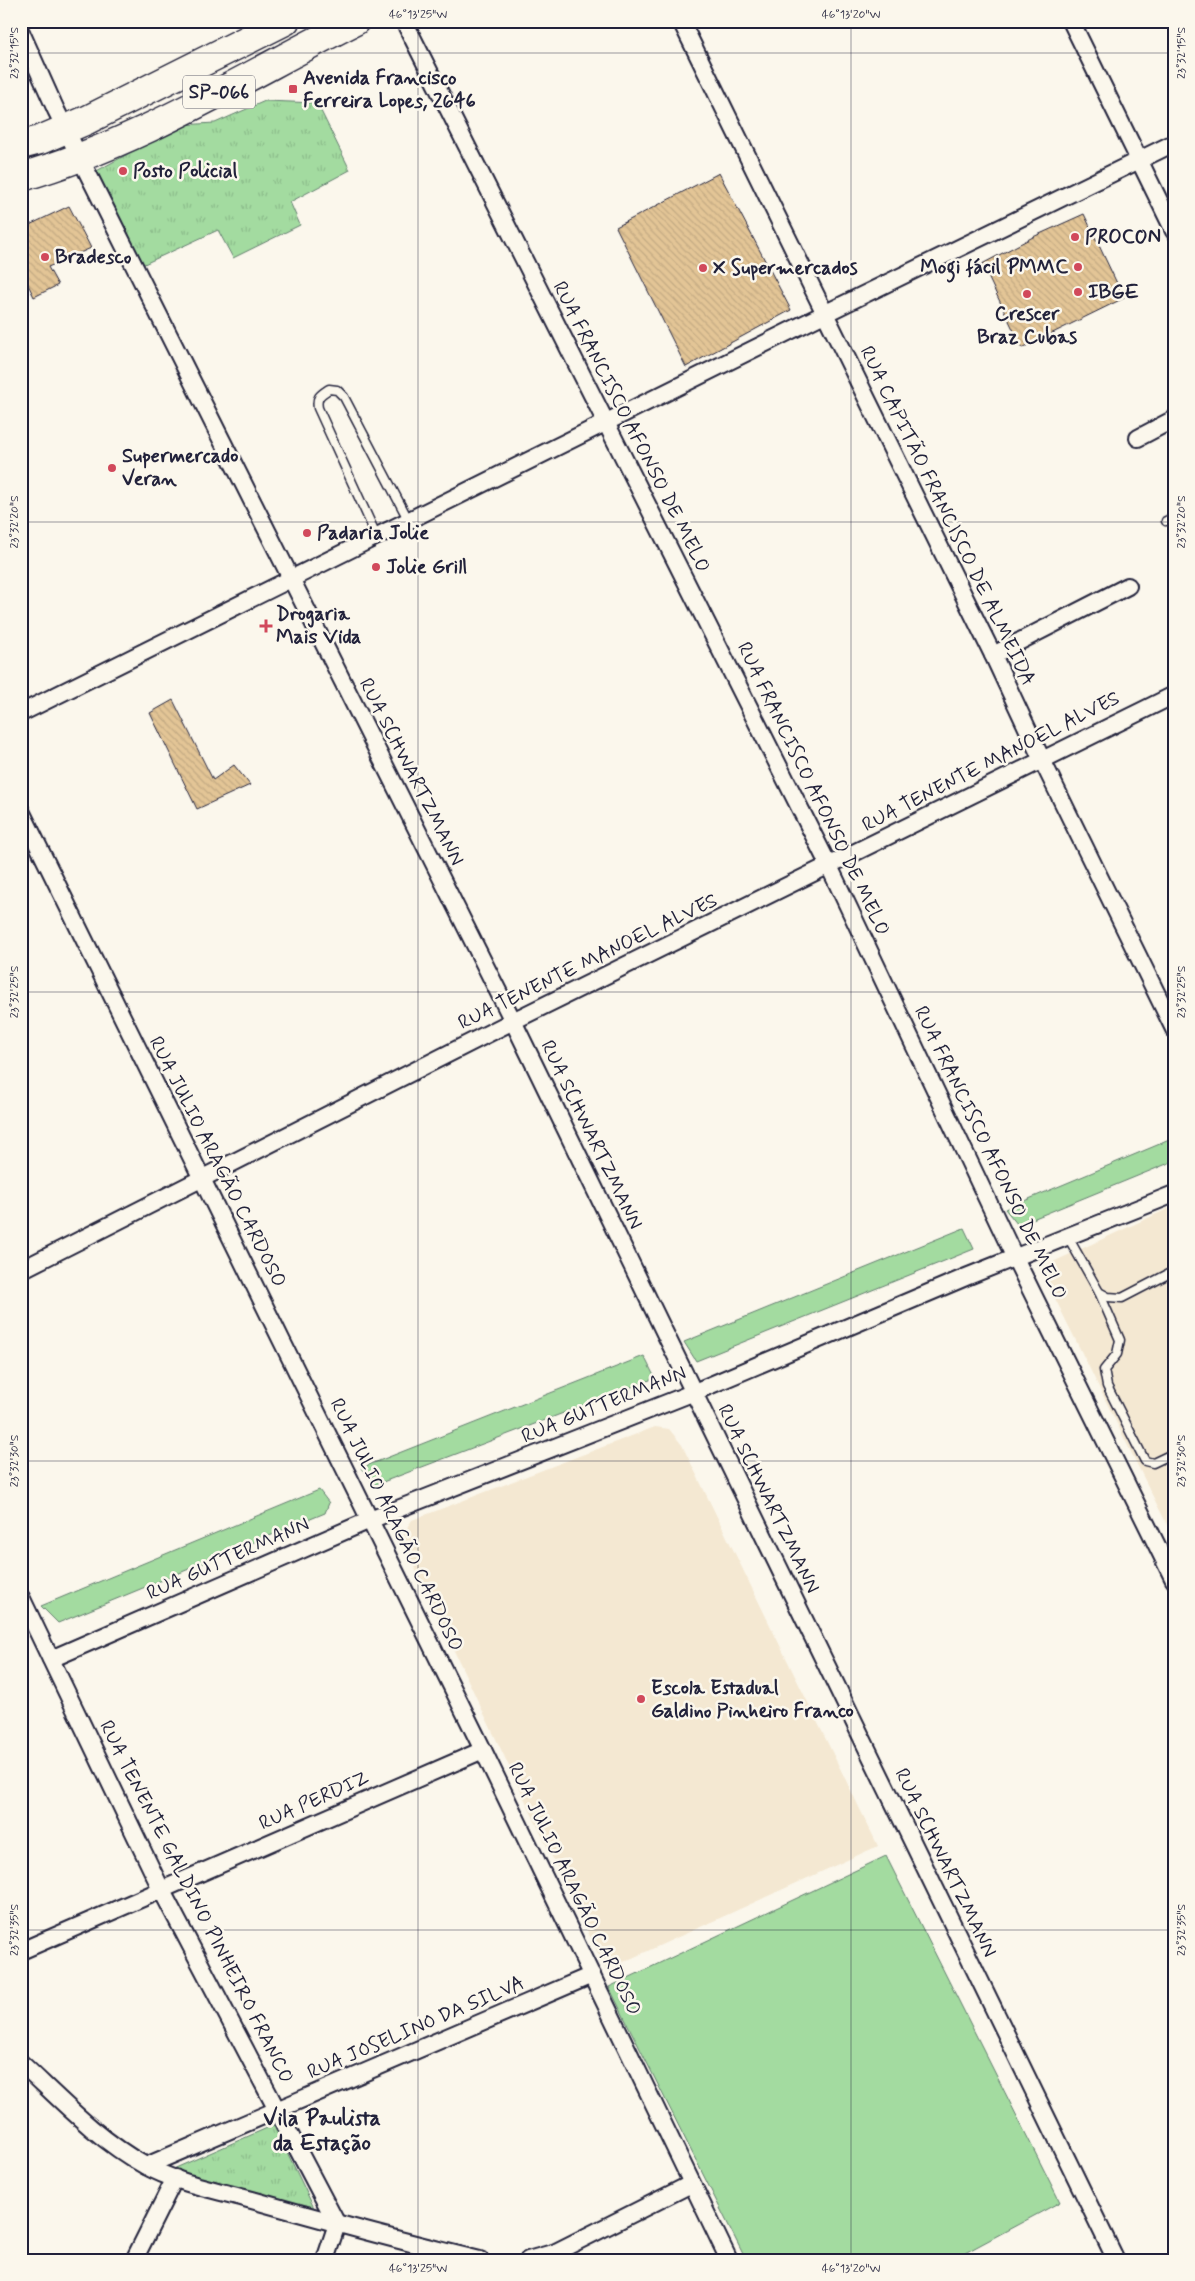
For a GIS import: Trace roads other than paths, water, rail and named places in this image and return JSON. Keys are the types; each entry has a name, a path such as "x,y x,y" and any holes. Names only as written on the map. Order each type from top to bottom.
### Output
{"highway":[{"name":"SP-066","path":"21,146 66,129 285,21"},
{"name":"SP-066","path":"21,177 80,158 162,121 355,21"}],"street":[{"name":"RUA FRANCISCO AFONSO DE MELO","path":"404,21 829,866 1016,1258 1174,1580"},
{"name":"RUA CAPITÃO FRANCISCO DE ALMEIDA","path":"681,21 993,655 1042,760 1174,1029"},
{"path":"1071,21 1174,231"},
{"name":"RUA SCHWARTZMANN","path":"21,32 80,158 513,1022 692,1393 1116,2260"},
{"path":"21,713 1174,142"},
{"path":"1138,438 1174,419"},
{"path":"993,655 1128,586"},
{"name":"RUA TENENTE MANOEL ALVES","path":"21,1270 513,1022 1174,695"},
{"name":"RUA JULIO ARAGÃO CARDOSO","path":"21,811 483,1750 729,2260"},
{"name":"RUA GUTTERMANN","path":"51,1659 370,1520 692,1393 1174,1194"},
{"name":"RUA TENENTE GALDINO PINHEIRO FRANCO","path":"21,1597 162,1890 337,2224"},
{"name":"RUA PERDIZ","path":"21,1951 483,1750"},
{"name":"RUA JOSELINO DA SILVA","path":"146,2166 592,1975"},
{"path":"21,2063 84,2122 123,2153 146,2166 175,2178 337,2224 479,2260"},
{"path":"134,2260 175,2178"},
{"path":"534,2259 556,2252 691,2184"},
{"path":"325,2260 337,2224"}],"lane":[{"path":"378,537 318,408 317,401 319,395 329,389 337,390 344,397 409,521"},
{"path":"1068,1237 1099,1292 1120,1340 1117,1354 1104,1370 1107,1386 1145,1461 1153,1464 1174,1453"},
{"path":"1099,1292 1108,1296 1122,1298 1174,1271"}],"place":[{"name":"Avenida Francisco Ferreira Lopes, 2646","path":"293,89"},
{"name":"Posto Policial","path":"123,171"},
{"name":"PROCON","path":"1075,237"},
{"name":"Bradesco","path":"45,257"},
{"name":"Mogi fácil PMMC","path":"1078,267"},
{"name":"X Supermercados","path":"703,268"},
{"name":"IBGE","path":"1078,292"},
{"name":"Crescer Braz Cubas","path":"1027,294"},
{"name":"Supermercado Veran","path":"112,468"},
{"name":"Padaria Jolie","path":"307,533"},
{"name":"Jolie Grill","path":"376,567"},
{"name":"Drogaria Mais Vida","path":"266,626"},
{"name":"Escola Estadual Galdino Pinheiro Franco","path":"641,1699"}],"district":[{"name":"Vila Paulista da Estação","path":"322,2132"}]}
